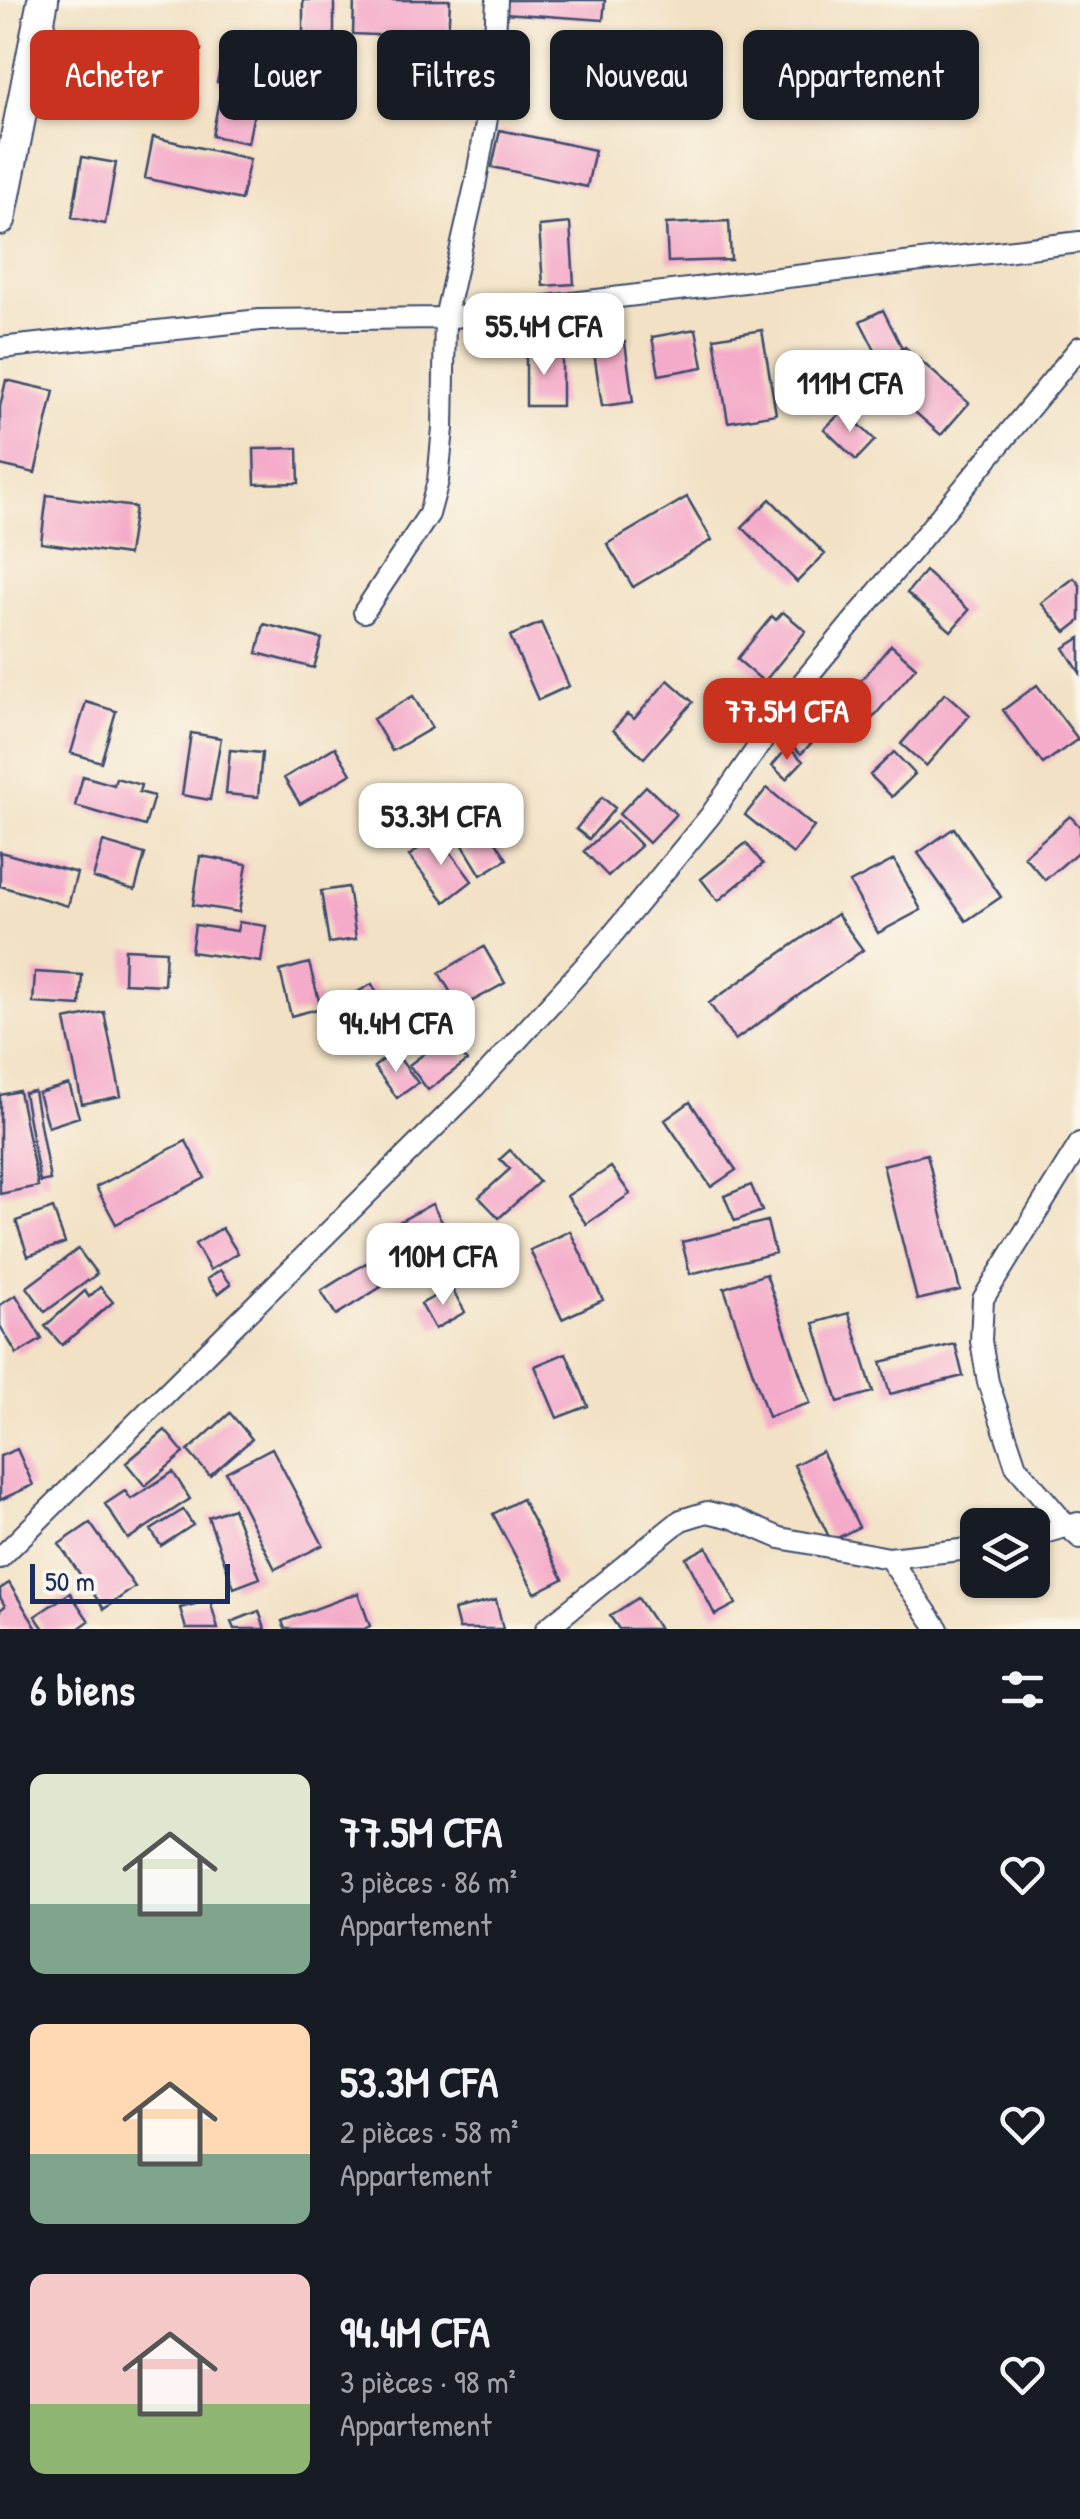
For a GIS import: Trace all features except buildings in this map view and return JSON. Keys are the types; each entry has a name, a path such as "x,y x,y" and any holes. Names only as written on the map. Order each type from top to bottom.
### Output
{"street":[{"path":"0,220 43,0"},
{"path":"364,612 429,514 438,481 443,428 444,318 475,186 492,90 498,0"},
{"path":"0,348 260,320 444,318 1080,242"},
{"path":"0,1558 470,1092 604,946 710,816 804,682 1080,347"},
{"path":"1076,1529 1016,1466 988,1382 981,1340 983,1298 1080,1143"},
{"path":"546,1629 680,1520 707,1512 733,1518 780,1538 890,1558 960,1550"},
{"path":"1050,1534 1076,1529"},
{"path":"890,1558 938,1629"}]}
